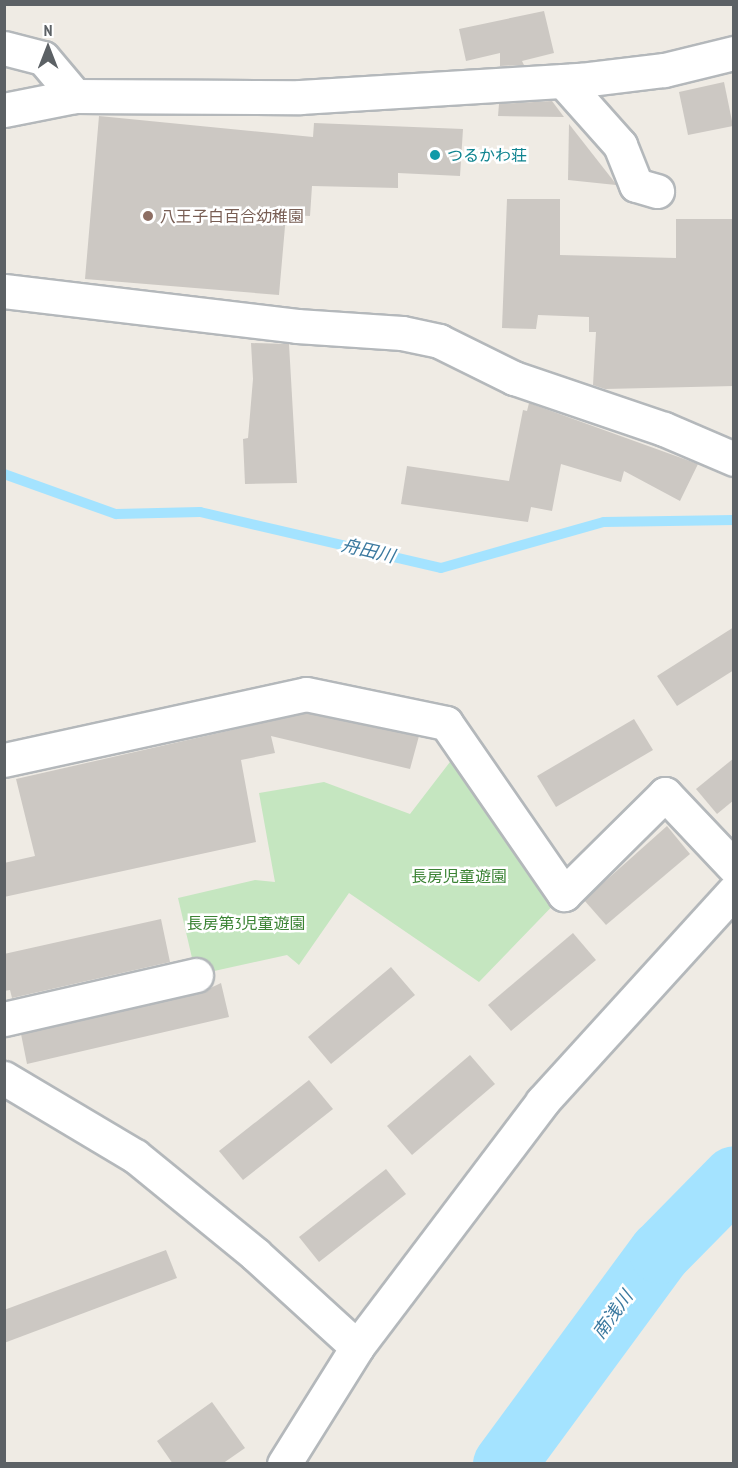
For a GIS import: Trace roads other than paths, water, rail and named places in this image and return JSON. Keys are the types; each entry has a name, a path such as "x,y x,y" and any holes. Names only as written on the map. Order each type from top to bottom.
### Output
{"street":[{"path":"4,48 43,58 75,96"},
{"path":"4,110 75,96 300,97 563,81 664,70 734,53"},
{"path":"563,81 620,145 636,185 657,191"},
{"path":"4,291 297,326 412,335 439,341 514,378 664,429 734,459"},
{"path":"4,760 306,694 446,723 564,894 665,794 734,867"},
{"path":"284,1464 357,1347 542,1102 734,891"},
{"path":"4,1019 196,975"},
{"path":"4,1078 135,1156 255,1254 357,1347"}],"waterway":[{"name":"舟田川","path":"4,474 116,514 200,512 441,568 604,522 734,520"},
{"name":"南浅川","path":"504,1464 660,1252 734,1177"}],"place":[{"name":"つるかわ荘","path":"435,155"},
{"name":"八王子白百合幼稚園","path":"148,216"}],"park label":[{"name":"長房児童遊園","path":"459,876"},
{"name":"長房第3児童遊園","path":"246,923"}]}
